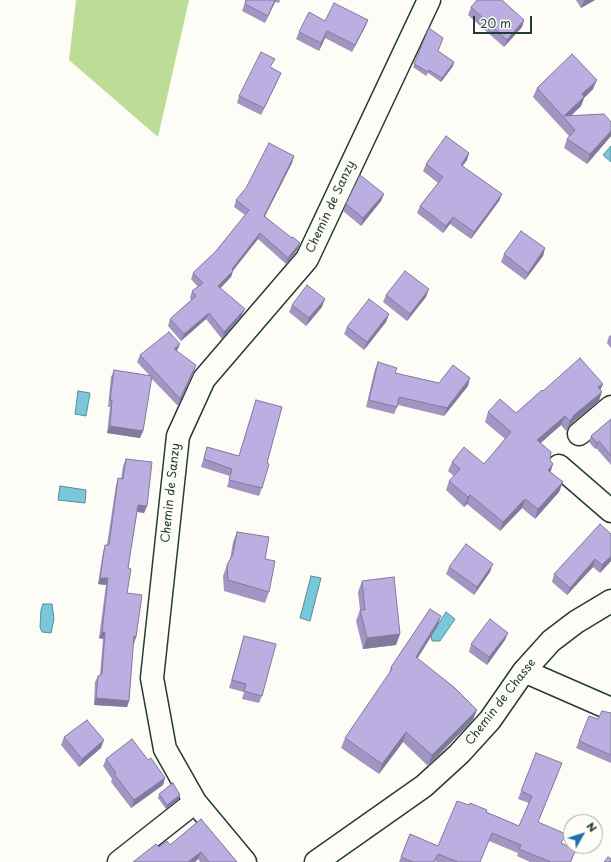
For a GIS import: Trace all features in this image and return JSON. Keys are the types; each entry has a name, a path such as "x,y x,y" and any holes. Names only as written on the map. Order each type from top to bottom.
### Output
{"street":[{"name":"Chemin de Sanzy","path":"245,862 195,802 166,749 152,678 178,436 204,380 308,259 429,0"},
{"path":"579,434 611,407"},
{"path":"559,466 611,511"},
{"name":"Chemin de Chasse","path":"316,862 424,786 459,754 490,720 524,671 551,641 576,622 611,600"},
{"path":"524,671 611,709"},
{"path":"118,862 195,802"}],"green space":[{"path":"76,0 189,0 158,137 69,60"}],"water":[{"path":"611,146 611,162 603,155"},
{"path":"78,391 90,393 86,416 75,414"},
{"path":"60,486 86,490 85,503 58,500"},
{"path":"311,576 321,578 310,621 300,618"},
{"path":"43,604 52,604 54,619 51,633 42,632 40,627 41,610"},
{"path":"446,612 455,619 440,641 432,641 431,635"}],"building":[{"path":"246,0 275,0 268,16 245,4"},
{"path":"477,0 502,0 524,20 507,40 471,7"},
{"path":"334,3 368,20 355,45 327,31 321,43 299,32 309,12 325,21"},
{"path":"429,28 443,38 438,51 454,62 442,78 429,70 428,72 414,64"},
{"path":"261,52 275,59 270,67 281,73 264,108 239,96"},
{"path":"572,54 597,80 582,94 584,97 564,116 604,114 611,122 611,131 590,154 567,139 575,130 537,88"},
{"path":"446,136 469,153 461,165 502,194 474,232 453,217 446,226 420,206 443,177 426,164"},
{"path":"269,143 294,156 264,216 300,243 288,258 260,233 232,269 233,271 218,286 245,309 224,332 209,313 184,334 170,319 196,296 192,291 203,283 193,273 216,251 249,210 236,200 246,188"},
{"path":"360,175 384,194 363,218 346,204"},
{"path":"521,231 545,248 528,273 504,254"},
{"path":"405,271 429,289 410,314 386,295"},
{"path":"307,285 325,299 309,318 292,305"},
{"path":"369,299 389,314 367,342 347,327"},
{"path":"169,332 180,344 174,349 196,365 180,399 140,355"},
{"path":"580,358 603,384 598,387 602,392 574,415 570,421 565,416 537,440 551,452 550,460 553,464 548,470 563,482 538,509 525,499 503,522 470,495 468,497 449,481 460,469 452,462 464,447 484,464 511,432 488,412 500,399 516,413"},
{"path":"378,362 397,368 395,373 439,383 453,365 470,378 447,408 399,397 397,407 369,400"},
{"path":"114,370 152,376 143,431 110,426 112,400 110,400"},
{"path":"256,400 282,407 262,488 229,480 232,469 204,459 207,447 239,456"},
{"path":"611,419 611,456 599,441 597,443 591,436"},
{"path":"126,459 152,462 147,506 138,505 128,568 131,569 127,593 142,595 136,637 134,636 129,701 96,698 98,676 102,674 105,632 102,632 108,578 100,578 105,545 109,545 118,478 123,479"},
{"path":"600,524 611,534 611,556 602,565 595,559 570,588 554,574"},
{"path":"237,532 269,537 265,559 275,561 269,592 228,580 227,565 233,554"},
{"path":"466,544 493,564 477,587 449,567"},
{"path":"394,577 400,634 367,638 360,610 365,610 362,581"},
{"path":"430,609 441,616 416,657 455,688 477,710 432,755 406,732 382,764 345,738 392,669 391,667"},
{"path":"490,619 508,633 489,657 471,644"},
{"path":"244,636 276,644 262,696 244,691 246,684 232,680"},
{"path":"602,711 611,713 611,755 579,741 589,716 598,719"},
{"path":"87,720 104,740 82,759 64,737"},
{"path":"132,739 148,760 151,758 165,778 134,800 114,774 116,773 106,759"},
{"path":"536,753 562,763 538,822 563,833 563,839 561,843 563,844 563,854 574,854 570,862 551,862 519,849 521,845 492,833 480,862 458,862 438,854 434,862 413,862 401,857 410,834 438,846 457,801 469,805 470,803 487,810 486,812 519,826 532,796 521,791"},
{"path":"173,783 180,795 167,805 159,794"},
{"path":"201,819 237,862 209,862 201,852 188,862 133,862 156,844 159,847 167,841 170,845"},
{"path":"608,857 611,859 611,862 604,862"}]}
